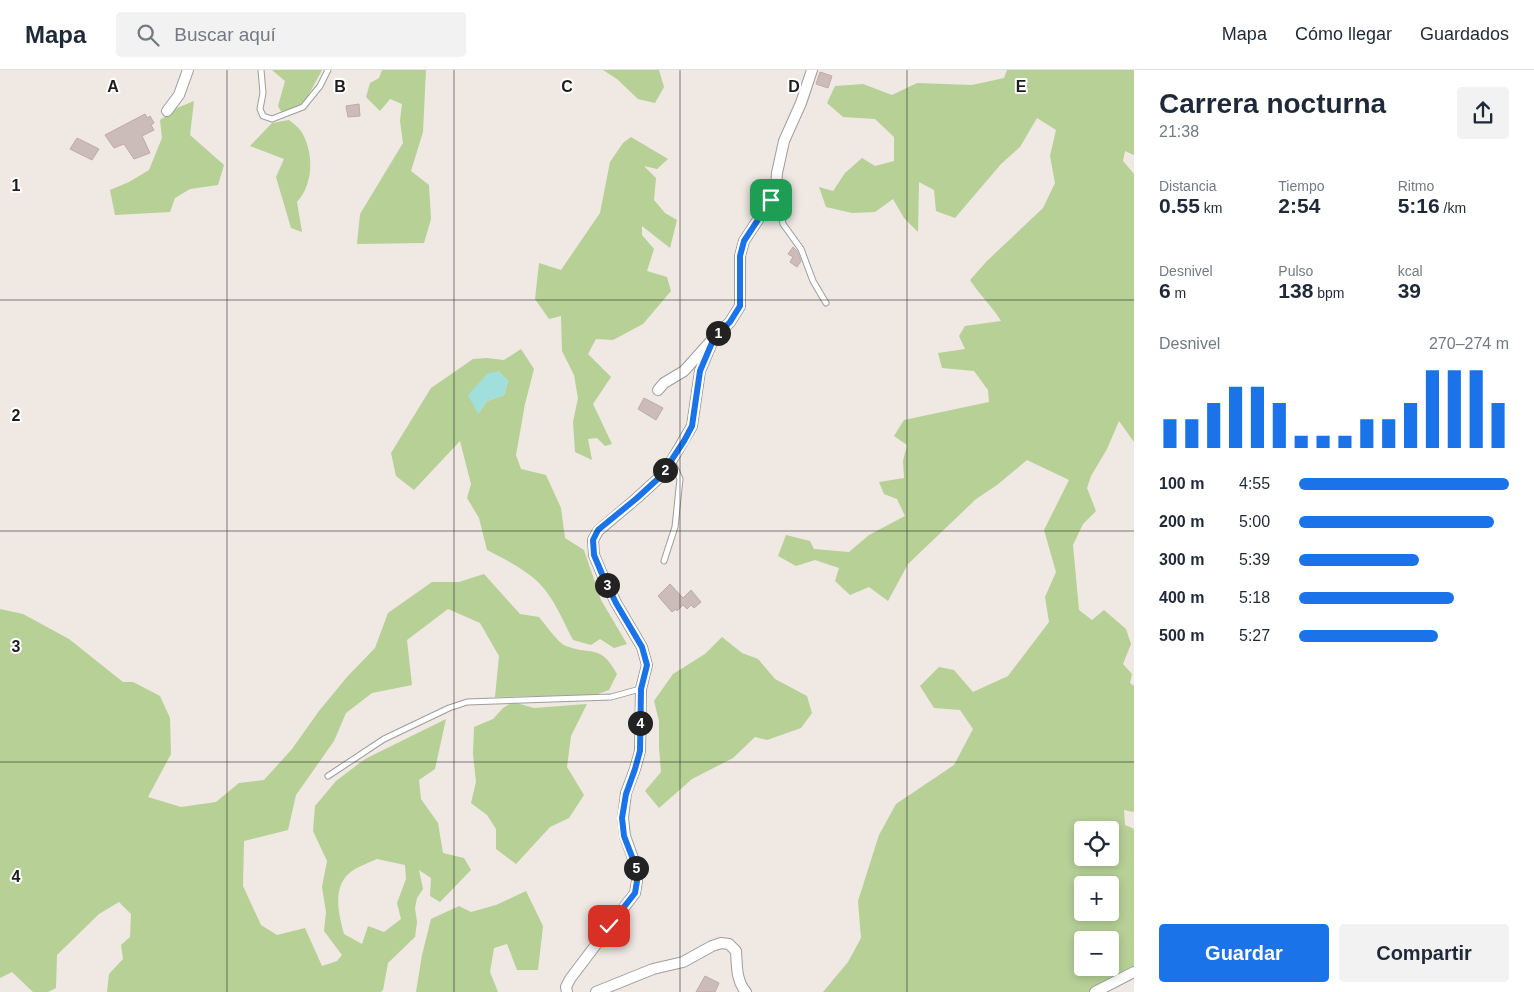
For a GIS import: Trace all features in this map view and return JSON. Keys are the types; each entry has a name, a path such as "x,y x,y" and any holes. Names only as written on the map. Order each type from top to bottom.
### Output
{"street":[{"path":"167,110 179,95 188,70"},
{"path":"658,390 664,383 684,371 730,322 740,306 740,256 744,241 771,200 776,187 784,141 801,103 812,70"},
{"path":"567,992 566,987 570,979 635,893 637,881 636,867 624,836 622,818 626,794 640,751 641,689 647,665 642,647 616,603 602,574 594,555 593,540 598,530 661,476 672,460 692,426 700,371 714,338"},
{"path":"596,992 653,969 683,962 721,943 729,944 736,951 739,979 746,992"},
{"path":"1095,992 1134,972"}],"lane":[{"path":"261,70 263,93 260,109 263,116 272,118 303,106 320,86 328,70"},
{"path":"776,187 783,224 801,249 813,281 826,303"},
{"path":"664,561 675,527 680,479 672,460"},
{"path":"328,776 384,739 449,708 467,702 611,697 641,689"}],"green space":[{"path":"272,70 322,70 302,107 283,115 278,106 285,81"},
{"path":"382,70 426,70 423,132 411,171 429,185 431,219 424,243 357,244 360,214 403,143 400,121 402,104 390,99 380,111 366,97 370,83 379,78"},
{"path":"603,70 659,70 664,87 655,103 638,99 617,79"},
{"path":"1007,70 1134,70 1134,155 1125,151 1123,161 1134,174 1134,442 1119,421 1107,449 1091,476 1087,488 1096,511 1083,524 1073,545 1079,610 1092,620 1104,610 1126,629 1131,644 1123,664 1132,674 1130,683 1134,686 1134,812 1124,810 1125,825 1134,829 1134,971 1091,992 823,992 848,962 861,938 858,901 879,835 896,804 954,765 973,729 960,710 934,708 920,686 939,667 954,670 973,692 1008,676 1049,622 1045,597 1056,572 1044,530 1069,480 1027,460 997,485 976,499 908,564 888,601 869,587 850,595 835,581 839,568 815,560 796,566 778,556 786,535 810,541 814,549 849,552 869,535 905,516 897,499 884,494 879,482 904,478 903,461 907,445 894,436 904,420 989,402 988,390 974,371 942,368 938,353 965,349 959,336 965,326 1001,321 970,280 987,261 1043,208 1055,183 1050,156 1056,130 1037,118 1020,147 1001,164 955,218 936,211 934,190 919,182 918,232 904,218 893,199 875,212 852,213 826,207 819,187 833,191 845,173 862,158 875,166 894,161 894,137 875,119 843,117 827,103 835,86 863,84 892,95 917,83 972,85 1004,78"},
{"path":"194,101 190,135 224,165 218,185 190,189 175,198 170,212 115,215 110,190 129,182 149,170 162,138 160,120 177,108"},
{"path":"289,120 301,131 310,158 307,186 297,202 302,232 291,228 276,177 284,159 250,146 272,123"},
{"path":"631,137 668,159 657,169 644,166 656,178 654,200 665,213 677,220 670,248 642,226 642,235 654,249 647,271 667,277 671,291 643,324 613,340 596,339 588,354 611,377 593,404 612,444 605,446 597,438 588,439 592,460 575,452 573,422 578,398 574,375 562,351 561,316 549,319 535,299 539,263 561,270 600,213 610,162 623,143"},
{"path":"521,349 534,369 525,404 516,455 521,469 546,475 561,508 565,538 584,550 601,600 627,644 614,648 600,639 591,645 573,640 554,603 539,583 521,569 487,550 479,518 467,498 471,484 460,441 414,490 396,476 391,453 431,388 473,359 504,360","holes":["498,371 508,381 504,395 487,401 478,414"]},
{"path":"484,574 520,614 539,617 566,646 600,654 606,658 617,674 609,690 595,695 495,697 499,656 480,623 448,609 407,640 412,685 372,693 346,713 334,741 296,795 288,830 244,841 243,886 261,925 277,935 305,928 322,966 337,961 342,955 324,931 326,912 322,887 327,861 313,831 315,806 336,781 365,759 446,719 435,769 419,780 421,799 438,823 443,853 464,858 471,870 440,902 430,896 431,878 419,870 423,889 417,898 415,908 417,922 415,937 388,963 381,992 107,992 109,974 123,959 121,945 130,937 131,914 119,902 99,914 57,955 56,988 48,992 33,992 12,972 0,978 0,609 23,614 69,639 123,682 133,682 160,696 170,718 171,754 148,797 181,807 216,802 239,783 264,780 292,749 319,711 347,677 375,648 388,613 432,582 459,582","holes":["377,859 405,865 406,879 397,903 401,919 384,932 368,926 362,944 344,934 338,898 342,882 347,875"]},
{"path":"722,637 742,653 758,659 775,679 807,696 812,713 801,728 767,740 755,737 733,758 692,779 659,808 645,791 661,772 659,721 654,701 673,674 705,654"},
{"path":"513,702 534,708 587,704 571,736 567,767 584,795 569,818 550,827 516,864 496,849 496,829 487,815 471,803 476,782 473,754 474,727 493,719 503,708"},
{"path":"526,891 543,926 538,970 517,970 507,944 494,948 490,972 498,992 416,992 422,955 431,919 459,906 471,912 496,905"}],"water":[{"path":"498,371 508,381 504,395 487,401 478,414 468,395 487,374"}],"building":[{"path":"820,72 832,76 828,88 816,84"},
{"path":"359,104 360,116 348,117 346,106"},
{"path":"145,114 147,118 150,116 154,123 151,125 154,130 142,136 150,153 134,159 124,144 114,148 105,135"},
{"path":"77,138 99,149 92,160 70,149"},
{"path":"793,247 801,261 797,267 790,262 793,257 788,254"},
{"path":"644,398 663,408 656,420 638,409"},
{"path":"670,584 683,598 691,590 701,602 694,608 691,605 687,609 683,605 677,611 676,609 672,612 658,596"},
{"path":"705,976 719,983 715,992 696,992"}],"route":[{"path":"609,926 635,893 637,881 636,867 624,836 622,818 626,794 640,751 641,689 647,665 642,647 616,603 602,574 594,555 593,540 598,530 619,514 661,476 692,426 700,371 714,338 730,322 740,306 740,256 744,241 771,200"}]}
